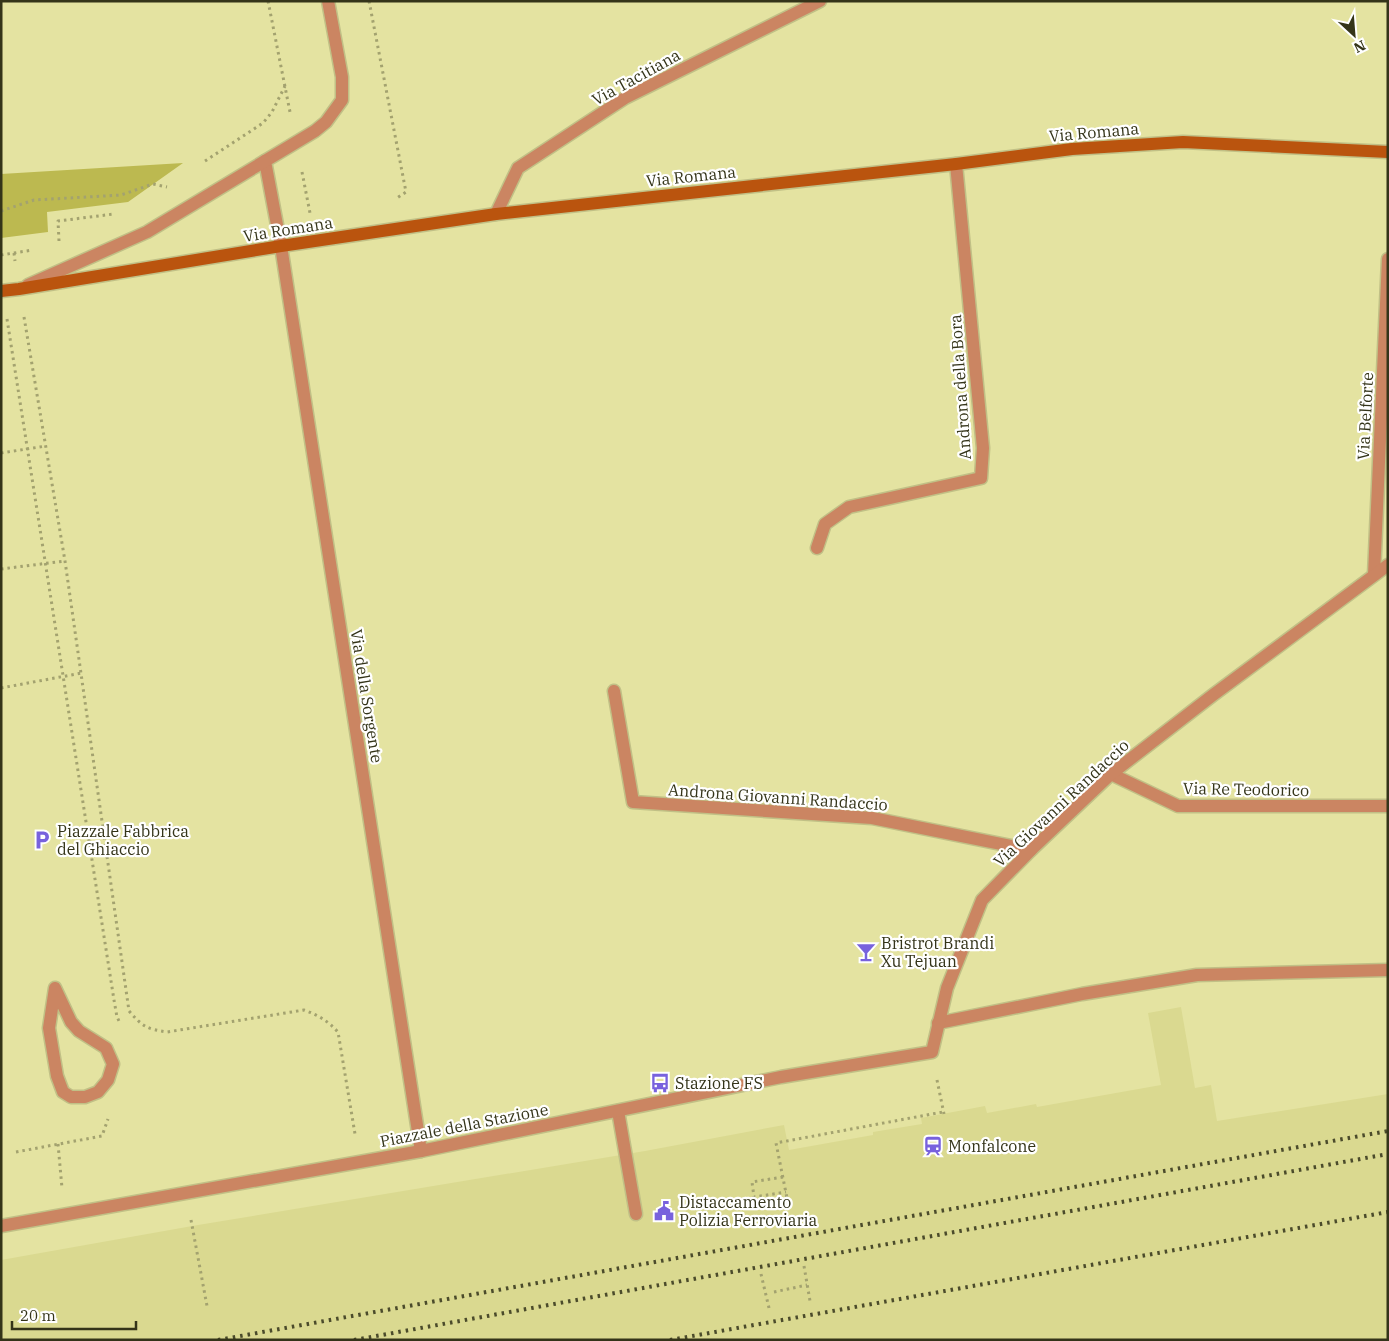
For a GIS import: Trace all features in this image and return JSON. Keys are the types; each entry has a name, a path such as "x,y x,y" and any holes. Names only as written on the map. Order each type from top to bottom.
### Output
{"street":[{"path":"19,289 147,232 266,161 326,122 342,100 342,77 328,1"},
{"name":"Via Tacitiana","path":"496,214 518,168 625,98 820,1"},
{"name":"Via Romana","path":"1,291 496,214 956,164 1072,149 1183,142 1388,152"},
{"name":"Via della Sorgente","path":"266,161 281,246 421,1151"},
{"name":"Androna della Bora","path":"817,548 825,524 848,507 981,478 983,448 956,164"},
{"name":"Via Belforte","path":"1374,575 1388,259"},
{"name":"Via Giovanni Randaccio","path":"932,1052 947,988 982,900 1031,850 1111,774 1213,695 1388,565"},
{"name":"Androna Giovanni Randaccio","path":"614,691 634,802 872,818 1031,850"},
{"name":"Via Re Teodorico","path":"1111,774 1178,806 1388,806"},
{"path":"938,1023 1082,994 1197,976 1388,970"},
{"path":"55,988 71,1022 79,1031 106,1048 113,1064 108,1080 98,1092 85,1097 71,1097 63,1092 57,1076 49,1028 55,988"},
{"name":"Piazzale della Stazione","path":"1,1226 421,1151 781,1077 932,1052"},
{"path":"618,1111 636,1214"}],"path":[{"path":"268,1 310,213"},
{"path":"369,1 406,192"},
{"path":"199,165 263,123 272,112 284,86"},
{"path":"1,210 34,200 121,195 153,184 167,186 160,191"},
{"path":"60,246 58,221 123,212"},
{"path":"19,289 65,561 129,1011 139,1023 151,1029 168,1032 304,1010 317,1014 338,1032 360,1162"},
{"path":"6,312 117,1017 122,1027"},
{"path":"1,453 46,446"},
{"path":"1,569 65,561"},
{"path":"1,688 82,673"},
{"path":"788,1203 776,1143 943,1113 932,1052"},
{"path":"58,1144 65,1214"},
{"path":"783,1177 752,1182 754,1197 786,1192"},
{"path":"187,1192 207,1306"},
{"path":"804,1266 810,1301"},
{"path":"761,1274 769,1308"},
{"path":"774,1292 807,1285"}],"shaded area":[{"path":"183,163 128,202 47,212 48,232 1,238 1,174"},
{"path":"1181,1007 1195,1088 1211,1085 1217,1121 1388,1094 1388,1340 1,1340 1,1260 198,1225 645,1151 784,1125 789,1150 873,1135 873,1132 922,1124 921,1118 985,1106 987,1113 1036,1104 1037,1107 1161,1085 1148,1013"}],"railway":[{"path":"218,1340 1388,1131"},
{"path":"354,1340 1388,1154"},
{"path":"670,1340 1388,1212"}],"place":[{"name":"Piazzale Fabbrica del Ghiaccio","path":"42,840"},
{"name":"Bristrot Brandi Xu Tejuan","path":"866,952"},
{"name":"Stazione FS","path":"660,1083"},
{"name":"Monfalcone","path":"933,1146"},
{"name":"Distaccamento Polizia Ferroviaria","path":"664,1211"}]}
